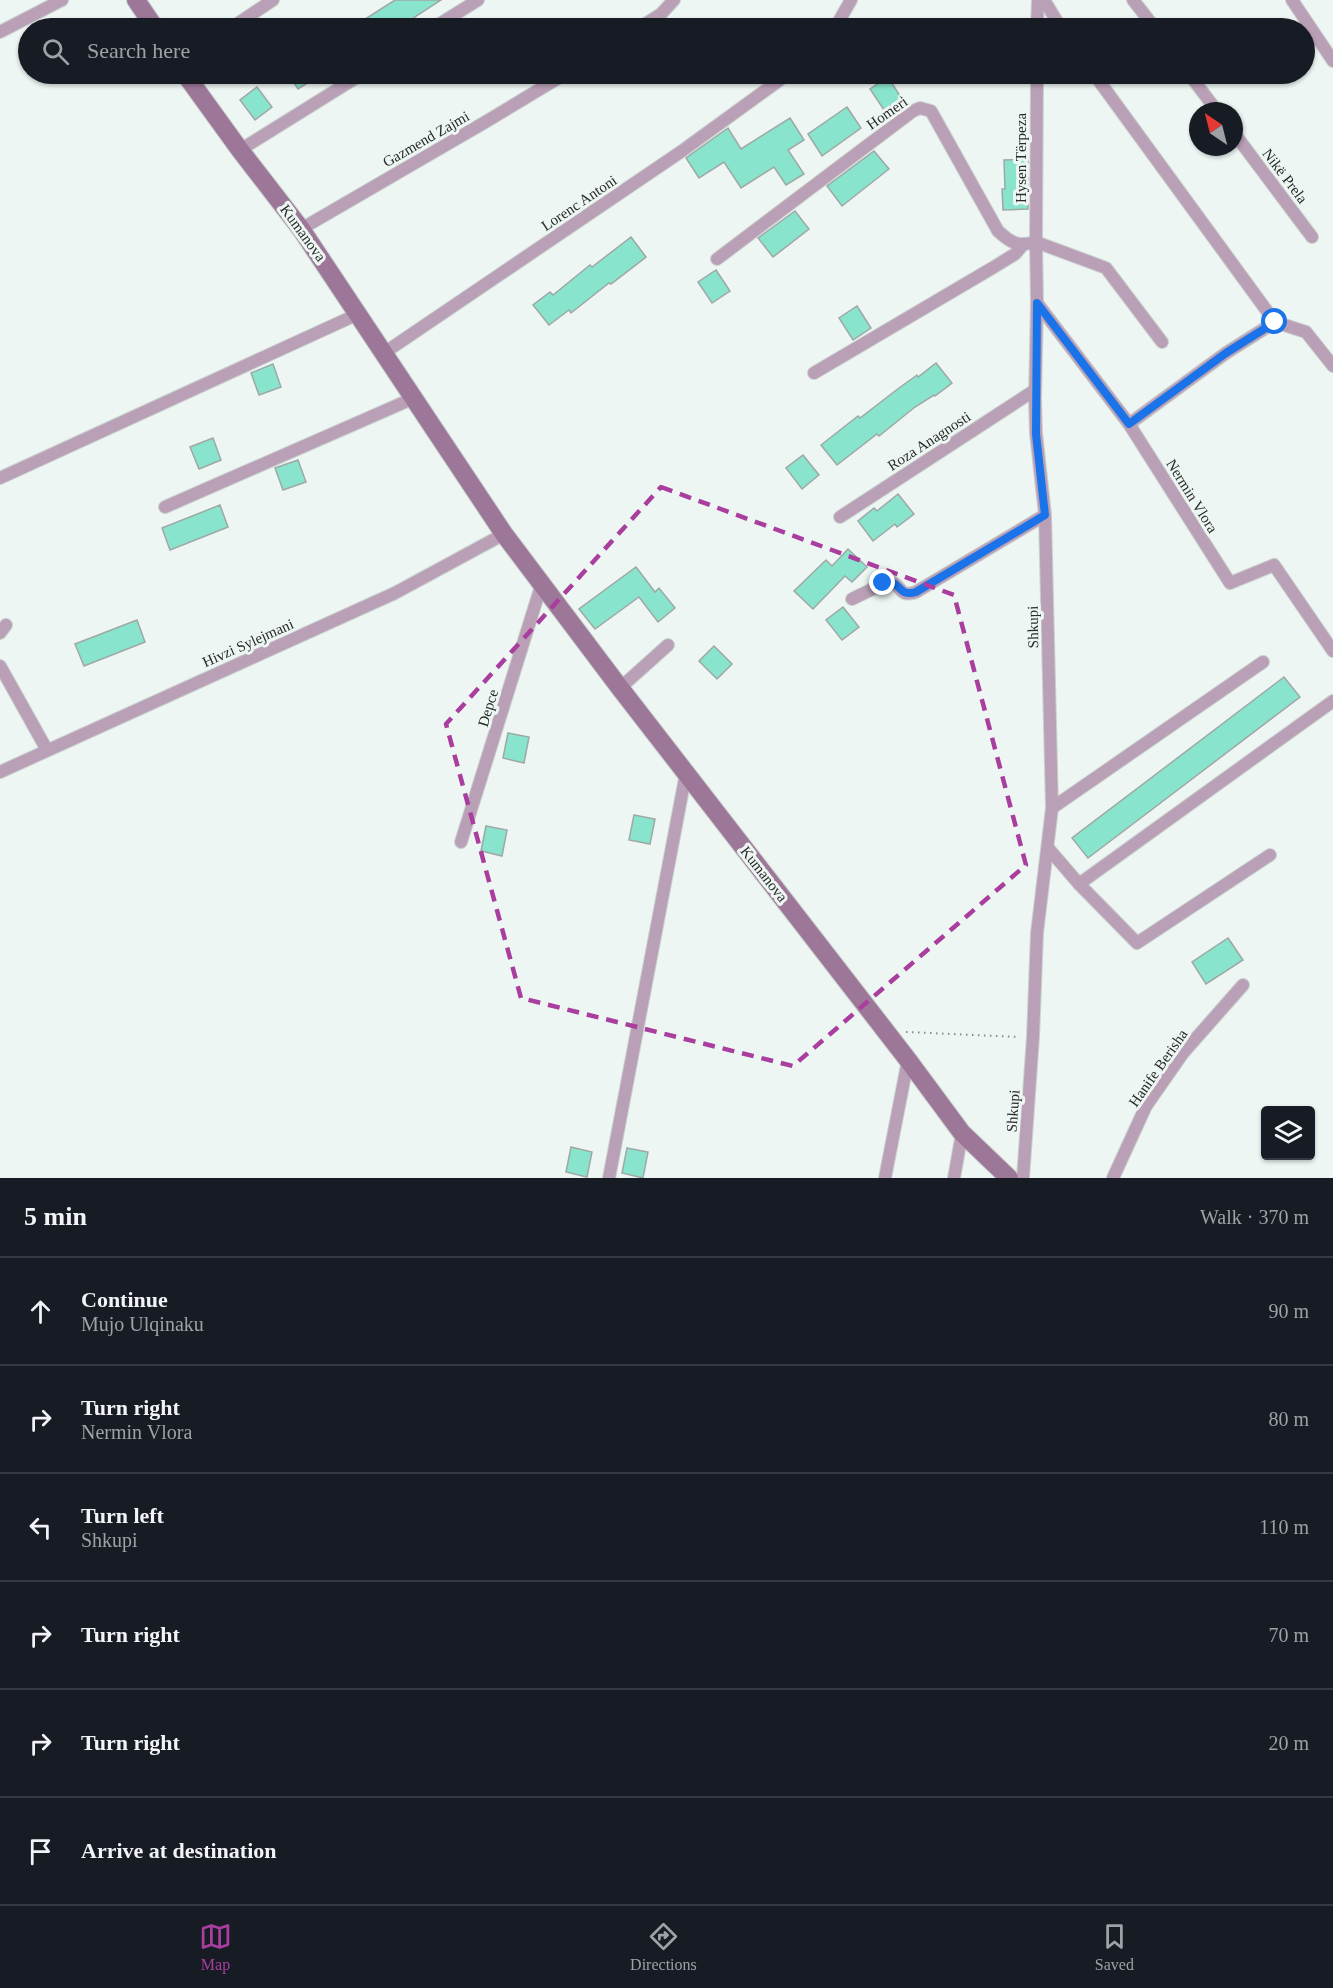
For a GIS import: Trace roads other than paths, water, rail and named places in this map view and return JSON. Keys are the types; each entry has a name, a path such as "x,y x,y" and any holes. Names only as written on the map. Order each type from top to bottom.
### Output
{"main road":[{"path":"136,0 148,18"},
{"name":"Kumanova","path":"192,84 301,229 504,534 962,1133 1009,1178"}],"street":[{"path":"27,18 62,0"},
{"path":"246,18 273,0"},
{"path":"449,18 478,0"},
{"path":"655,18 674,0"},
{"path":"841,18 851,0"},
{"path":"1037,18 1038,0"},
{"path":"1044,0 1055,18"},
{"path":"1133,0 1147,18"},
{"path":"1292,0 1304,18"},
{"path":"0,32 18,23"},
{"path":"1315,34 1333,61"},
{"path":"240,150 346,84"},
{"name":"Gazmend Zajmi","path":"301,229 548,84"},
{"name":"Lorenc Antoni","path":"384,353 682,150 774,84"},
{"name":"Hysen Tërpeza","path":"1036,242 1037,84"},
{"path":"1101,84 1275,322 1306,332 1333,366"},
{"path":"1197,84 1210,102"},
{"name":"Homeri","path":"717,259 920,108 931,111 998,231 1009,242 1022,246"},
{"name":"Nikë Prela","path":"1243,146 1312,237"},
{"path":"814,373 994,267 1015,254 1022,246 1036,242 1106,268 1162,342"},
{"name":"Shkupi","path":"1023,1178 1033,1037 1037,933 1052,808 1045,515 1036,434 1036,242"},
{"name":"Nermin Vlora","path":"1037,303 1129,424 1230,583 1274,565 1333,651"},
{"path":"0,478 358,314"},
{"path":"1129,424 1226,353 1275,322"},
{"name":"Roza Anagnosti","path":"840,517 1035,390"},
{"path":"165,507 414,398"},
{"path":"852,599 890,581 908,595 916,592 1045,515"},
{"name":"Hivzi Sylejmani","path":"0,772 395,593 504,534"},
{"name":"Depce","path":"461,842 542,584"},
{"path":"620,688 668,645"},
{"path":"1052,808 1263,662"},
{"path":"0,666 47,750"},
{"path":"1079,884 1333,700"},
{"path":"609,1178 686,773"},
{"path":"1048,848 1079,884 1137,943 1270,855"},
{"name":"Hanife Berisha","path":"1113,1178 1146,1106 1184,1053 1243,985"},
{"path":"885,1178 908,1060"},
{"path":"954,1178 962,1133"}]}
